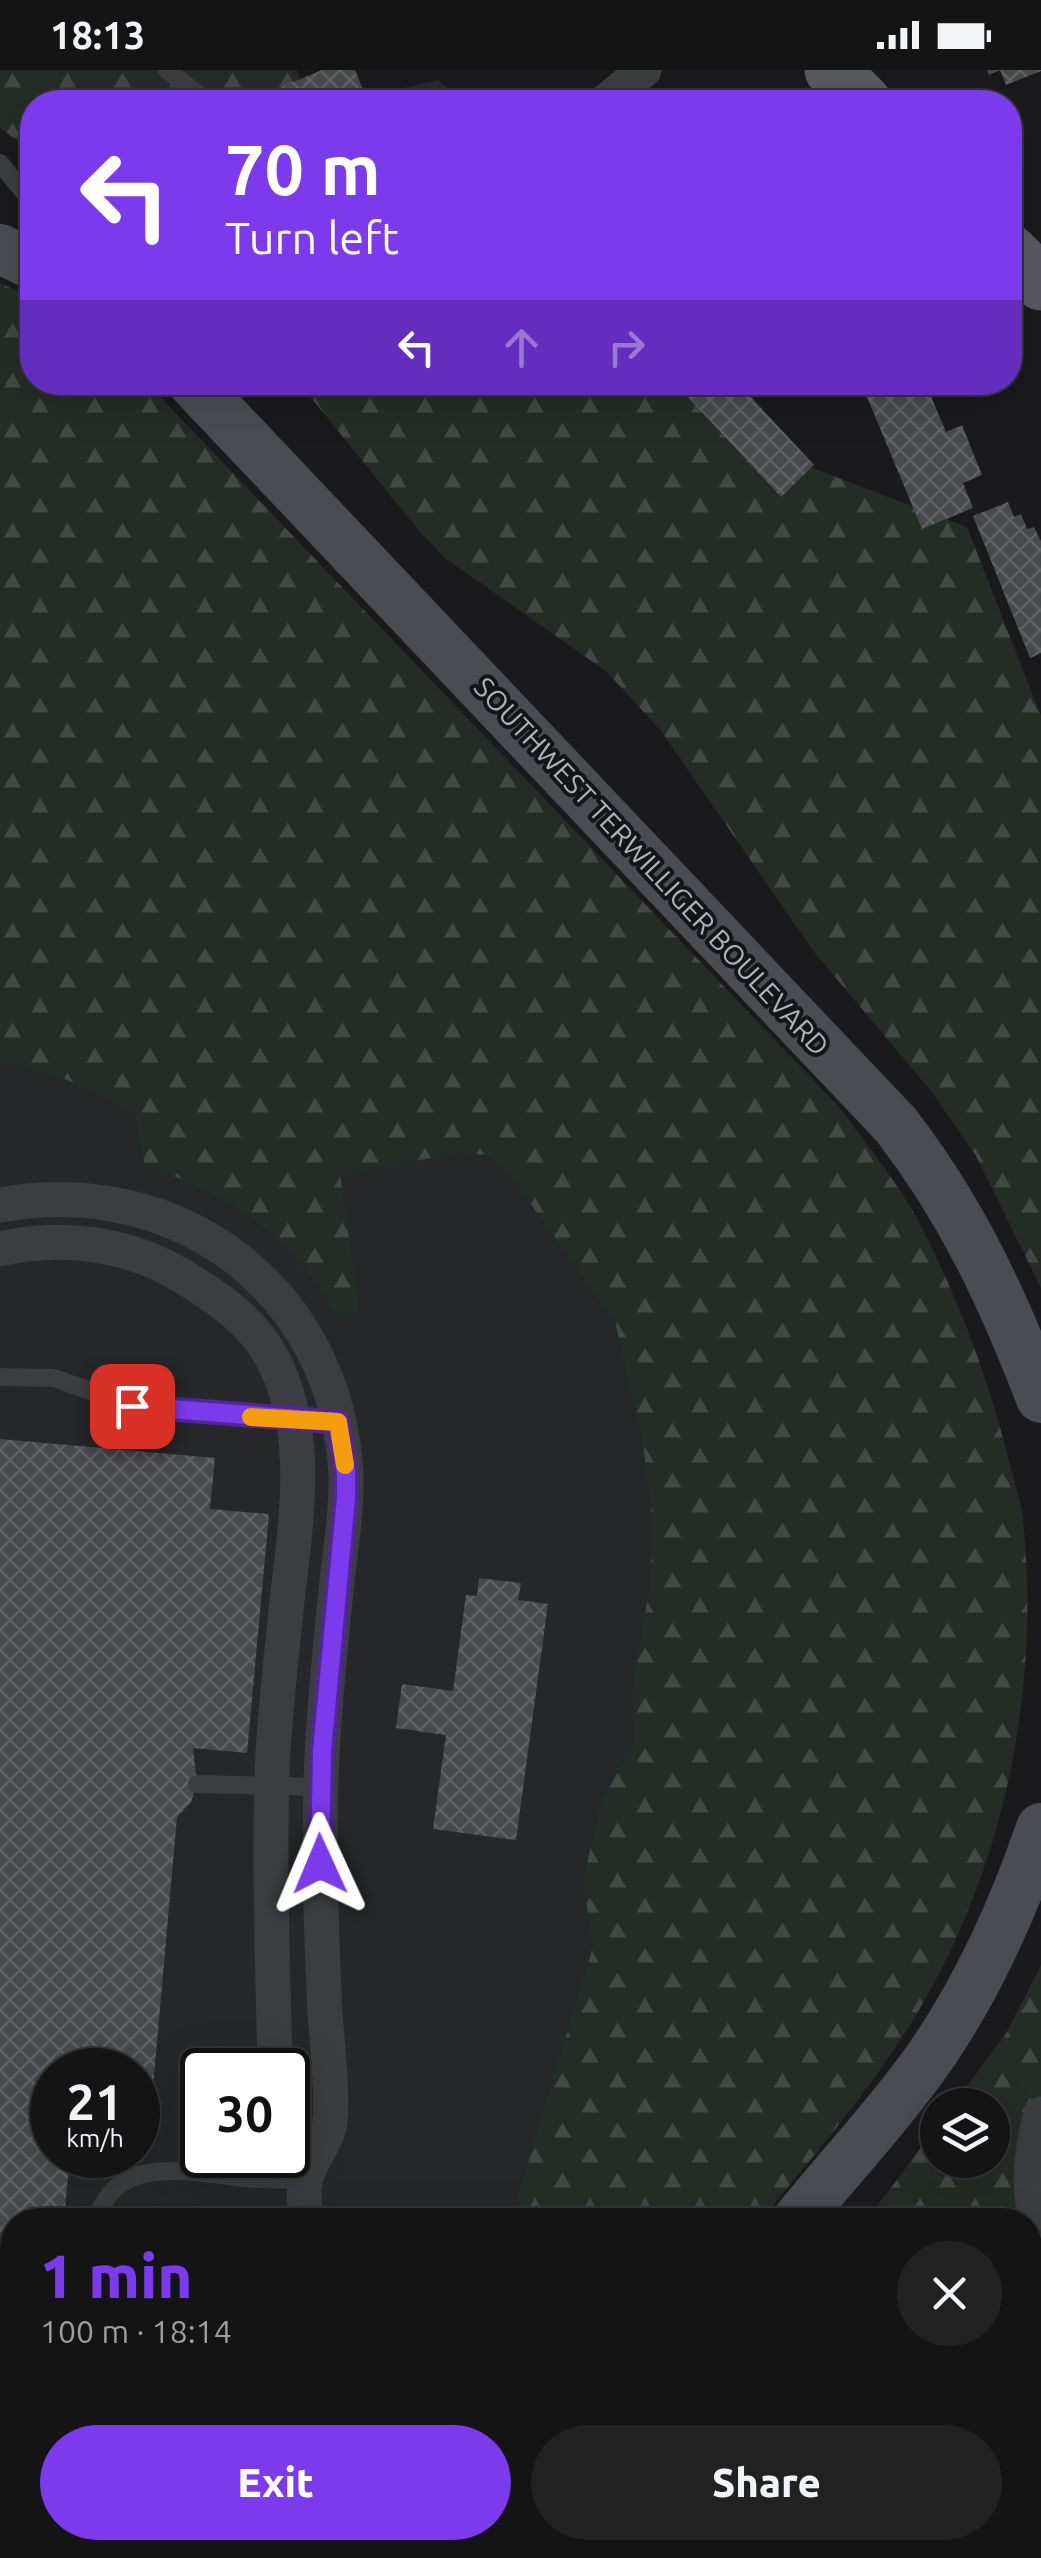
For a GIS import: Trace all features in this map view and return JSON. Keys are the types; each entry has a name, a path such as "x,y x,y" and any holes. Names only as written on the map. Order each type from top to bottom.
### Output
{"main road":[{"path":"832,70 852,90"},
{"path":"1022,264 1041,283"},
{"name":"SOUTHWEST TERWILLIGER BOULEVARD","path":"205,395 896,1125 924,1161 984,1261 1041,1398"},
{"path":"806,2208 930,2056 956,2016 997,1939 1041,1828"}],"street":[{"path":"620,90 644,70"},
{"path":"0,1205 78,1200 128,1206 186,1225 225,1249 293,1315 321,1367 338,1422 346,1498 321,1787 320,1903 329,2126 305,2180 305,2208"},
{"path":"0,1250 53,1241 87,1243 147,1259 176,1272 230,1309 255,1332 272,1356 284,1387 292,1419 298,1507 272,1786 275,2048"},
{"path":"1032,2208 1030,2181 1041,2114"}],"lane":[{"path":"167,70 193,90"},
{"path":"0,163 20,187"},
{"path":"0,1377 54,1378 143,1407 338,1422"},
{"path":"197,1784 321,1787"},
{"path":"100,2208 102,2201 126,2178 145,2174 188,2170 249,2179 305,2180"}],"shaded area":[{"path":"0,1038 504,1144 633,1318 675,1521 609,1953 529,2208 0,2208"}],"green space":[{"path":"0,70 296,70 307,90 20,90 20,143 0,128"},
{"path":"438,80 448,90 396,90"},
{"path":"0,283 20,292 20,395 158,395 841,1109 914,1212 961,1313 992,1401 1023,1520 1026,1648 1009,1776 993,1839 947,1959 916,2015 862,2095 771,2208 515,2208 593,1947 583,1881 601,1803 635,1741 632,1694 651,1578 652,1515 642,1435 615,1322 506,1169 486,1155 459,1153 340,1174 359,1310 337,1316 300,1263 256,1222 205,1189 145,1166 135,1114 70,1081 0,1060"},
{"path":"309,395 696,395 755,446 967,527 1041,716 1041,1288 976,1156 932,1092 814,952 661,731 607,672 445,558"},
{"path":"1041,1965 1041,2208 876,2208 920,2149 920,2178 1010,2178 1010,2088 966,2088 1007,2032"}],"building":[{"path":"322,70 355,70 363,90 282,90 281,87"},
{"path":"1000,70 1041,70 1041,71 1006,85"},
{"path":"686,395 749,395 814,465 781,497"},
{"path":"866,395 930,395 946,432 962,425 982,475 963,483 973,508 922,529"},
{"path":"1008,502 1014,517 1021,514 1027,529 1034,527 1041,541 1041,653 1030,658 973,516"},
{"path":"0,1439 215,1458 210,1509 269,1514 247,1753 193,1748 197,1784 191,1802 177,1817 156,2048 30,2048 30,2178 68,2178 65,2208 0,2208"},
{"path":"479,1578 521,1583 518,1600 548,1604 516,1840 433,1829 446,1735 396,1728 402,1684 453,1691 466,1595 477,1596"}],"slow traffic":[{"path":"251,1417 338,1422 345,1465"}],"route":[{"path":"132,1406 338,1422 346,1498 322,1751 320,1864"}]}
